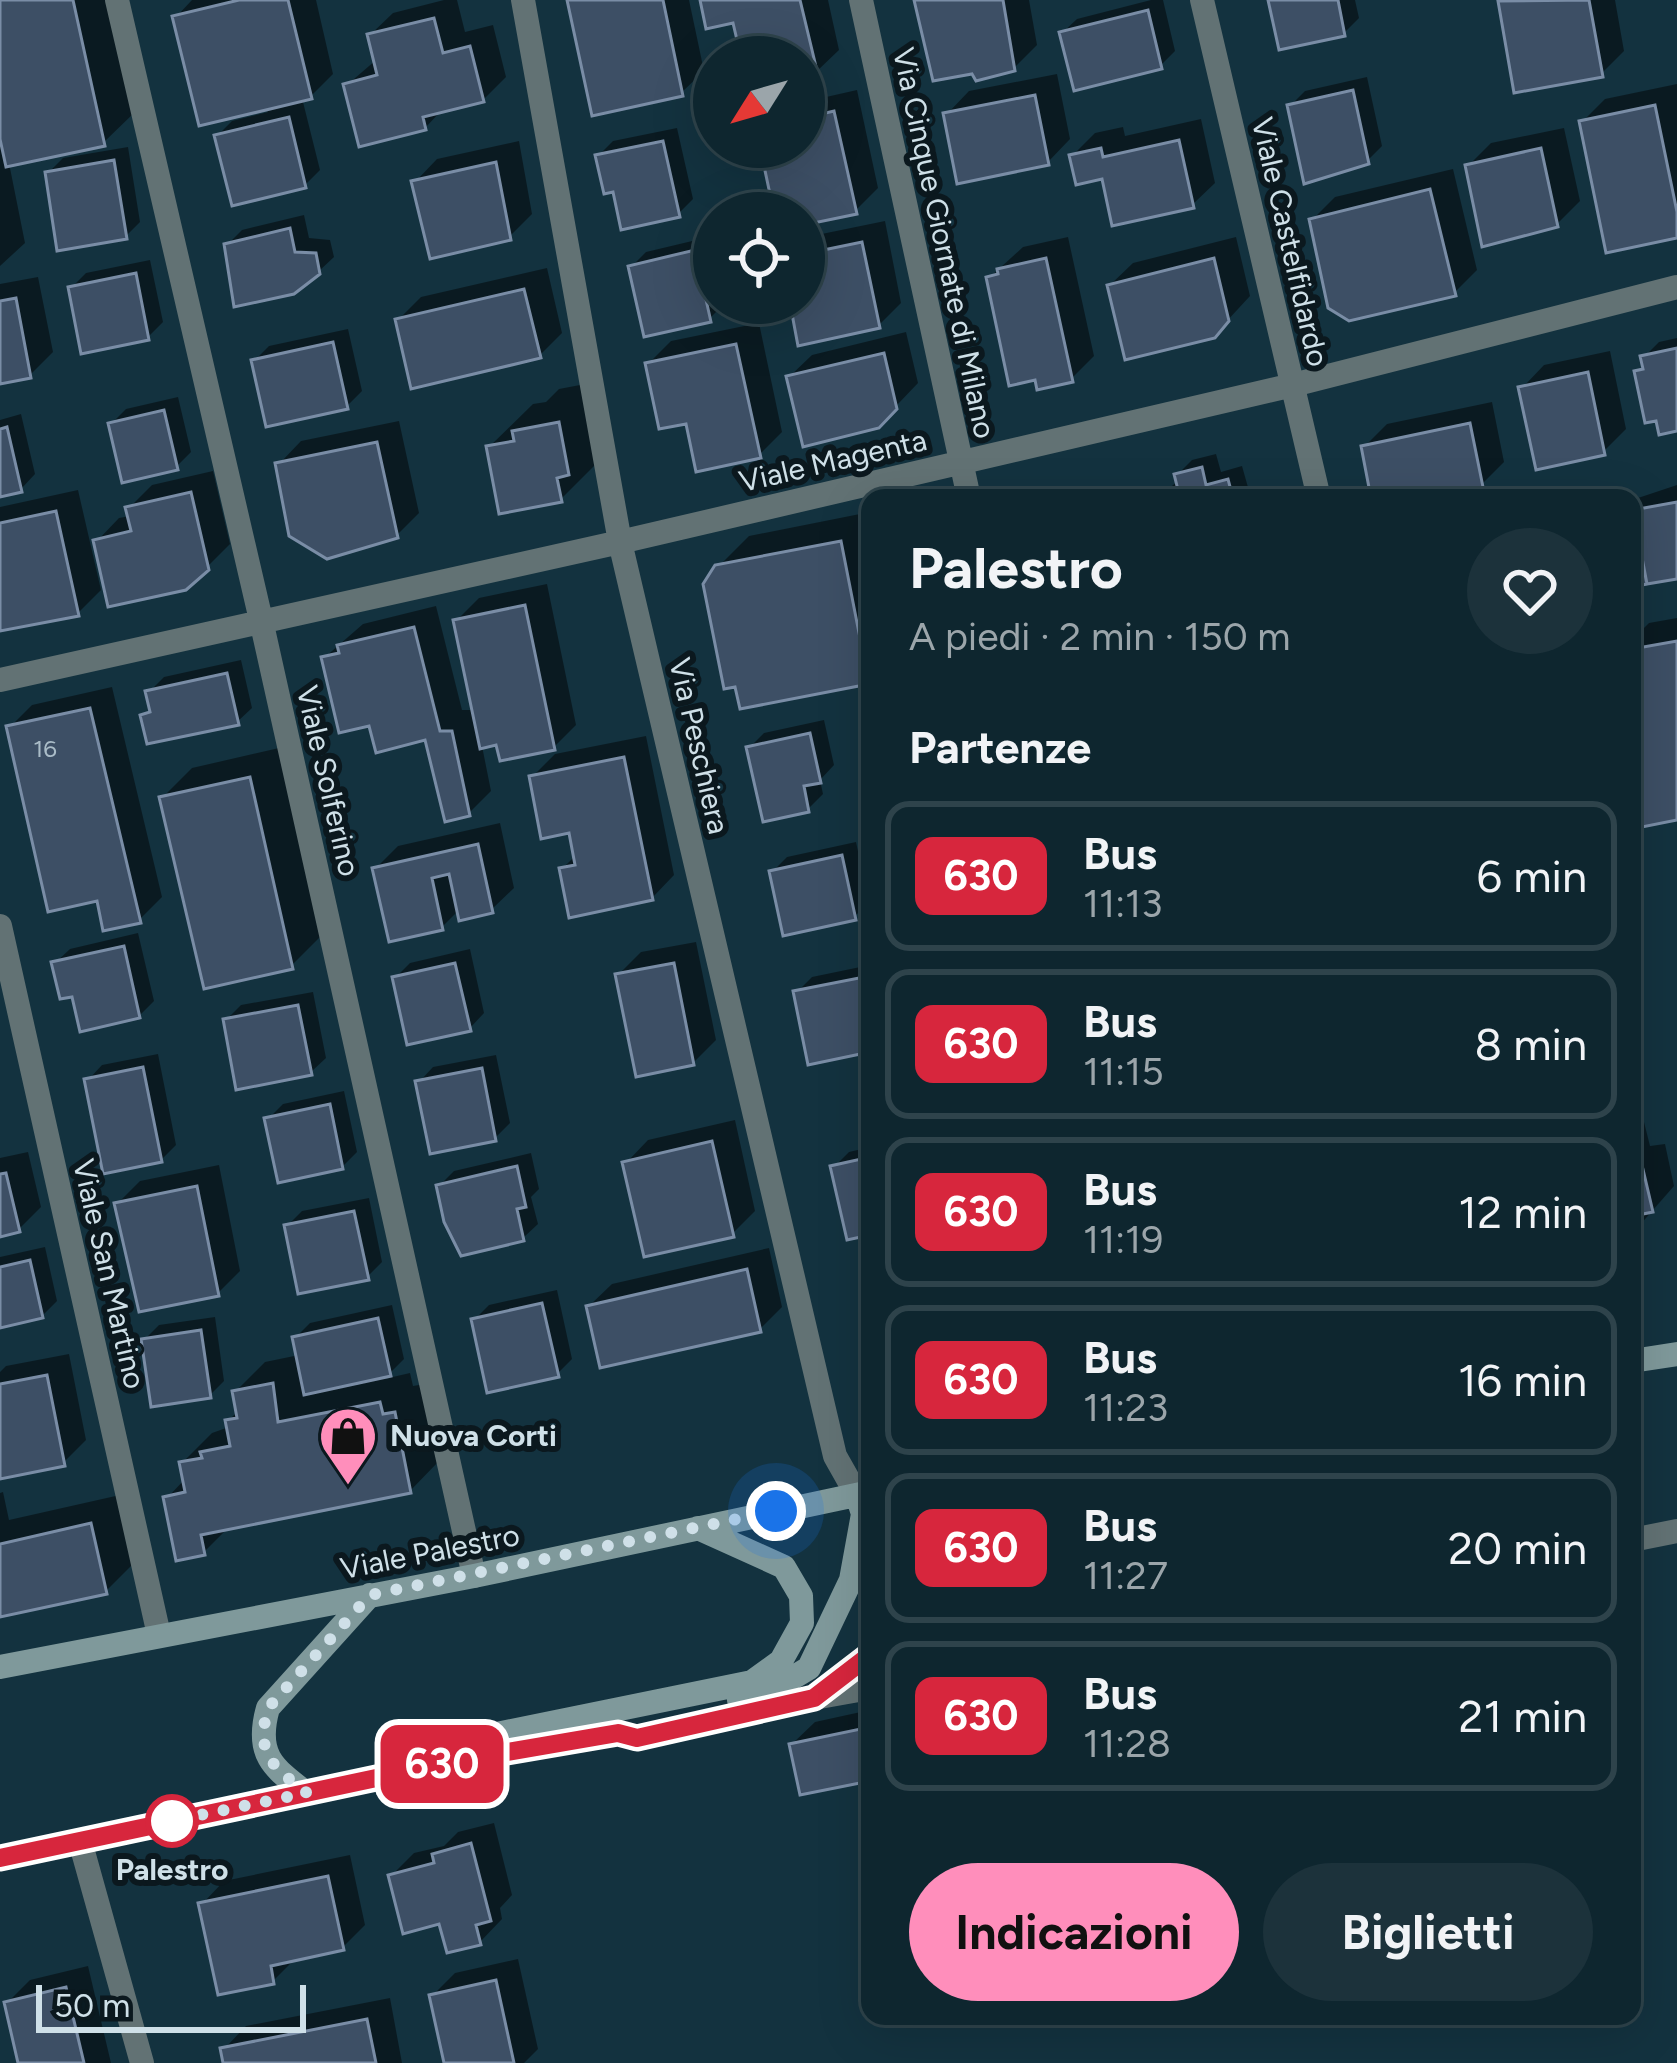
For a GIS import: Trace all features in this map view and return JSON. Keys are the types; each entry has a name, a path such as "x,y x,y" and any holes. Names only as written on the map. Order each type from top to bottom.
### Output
{"main road":[{"path":"1641,1360 1677,1354"},
{"name":"Viale Palestro","path":"0,1667 473,1576 861,1494"},
{"path":"618,1733 623,1725 764,1695 808,1668 851,1580 861,1525"},
{"path":"461,1760 487,1736 752,1682 781,1661 802,1623 801,1596 784,1567 696,1527"},
{"path":"307,1793 278,1771 265,1751 262,1730 268,1708 370,1595"},
{"path":"0,1858 461,1760 618,1733 637,1738 814,1698 861,1662"}],"street":[{"name":"Viale Solferino","path":"118,0 262,620 473,1576"},
{"name":"Via Peschiera","path":"523,0 620,542 836,1456 861,1489"},
{"name":"Via Cinque Giornate di Milano","path":"861,0 966,489"},
{"name":"Viale Castelfidardo","path":"1202,0 1317,489"},
{"name":"Viale Magenta","path":"0,680 1293,385 1677,287"},
{"name":"Viale San Martino","path":"0,926 159,1635"},
{"path":"1641,1538 1677,1531"},
{"path":"814,1698 861,1690"},
{"path":"80,1840 142,2063"}],"building":[{"path":"0,0 73,0 105,146 6,167 0,139"},
{"path":"239,0 288,0 312,99 199,126 172,16"},
{"path":"567,0 663,0 683,96 592,116"},
{"path":"700,0 800,0 809,36 736,36 733,23 706,29"},
{"path":"914,0 1003,0 1015,71 976,81 972,74 933,81"},
{"path":"1268,0 1338,0 1345,36 1279,50"},
{"path":"1589,0 1603,77 1514,93 1498,1"},
{"path":"1148,10 1162,69 1074,91 1059,32"},
{"path":"434,18 443,53 470,46 484,102 423,117 426,130 359,147 343,84 377,75 367,34"},
{"path":"1353,90 1369,164 1304,184 1287,105"},
{"path":"1035,95 1049,165 957,184 943,113"},
{"path":"1655,105 1677,212 1677,238 1606,253 1579,121"},
{"path":"834,111 857,214 825,221 825,192 770,192 764,168 825,168 825,113"},
{"path":"289,117 306,188 232,206 214,135"},
{"path":"1179,140 1194,208 1112,226 1102,179 1076,185 1069,155 1101,148 1103,157"},
{"path":"663,141 680,217 621,230 613,192 604,194 595,155"},
{"path":"1541,148 1558,227 1482,247 1465,165"},
{"path":"114,160 127,239 57,251 45,172"},
{"path":"496,162 511,240 430,259 411,181"},
{"path":"1430,189 1456,296 1349,321 1328,308 1309,219"},
{"path":"290,228 295,252 316,253 320,274 294,294 234,307 224,244"},
{"path":"862,242 880,328 798,346 794,324 825,324 825,250"},
{"path":"693,250 693,324 702,324 644,337 628,266"},
{"path":"1046,258 1073,382 1037,390 1035,380 1009,386 986,277 998,274 997,269"},
{"path":"1214,258 1229,321 1215,338 1125,360 1107,285"},
{"path":"136,273 149,340 81,354 68,287"},
{"path":"524,289 541,358 411,389 395,319"},
{"path":"16,298 31,378 0,384 0,301"},
{"path":"333,342 348,409 266,427 251,360"},
{"path":"736,344 761,458 696,472 686,424 659,429 645,363"},
{"path":"1677,348 1677,431 1659,435 1656,421 1645,423 1634,371 1643,369 1640,356"},
{"path":"884,353 897,409 879,428 803,447 786,376"},
{"path":"1588,372 1605,455 1536,470 1518,387"},
{"path":"164,410 178,470 122,483 108,423"},
{"path":"559,422 569,475 557,478 562,502 499,514 486,446 514,441 512,431"},
{"path":"1470,423 1483,487 1369,489 1361,446"},
{"path":"7,427 22,492 0,497 0,429"},
{"path":"377,442 398,538 327,559 289,536 275,463"},
{"path":"1202,467 1206,485 1228,479 1231,489 1178,489 1174,474"},
{"path":"191,492 209,570 186,590 108,607 93,540 131,531 125,507"},
{"path":"1677,502 1677,579 1647,584 1641,509"},
{"path":"56,511 79,616 0,631 0,523"},
{"path":"841,541 861,643 861,686 740,709 735,687 724,689 703,584 715,565"},
{"path":"1641,554 1647,584 1641,585"},
{"path":"525,605 555,750 500,761 496,745 480,749 453,620"},
{"path":"414,627 440,731 452,731 470,816 445,822 425,740 376,753 369,726 339,733 321,657 339,653 337,645"},
{"path":"1677,641 1677,820 1641,827 1641,647"},
{"path":"227,673 239,725 147,744 140,715 150,712 145,691"},
{"path":"90,708 141,923 103,931 97,901 48,912 6,726"},
{"path":"810,733 821,783 804,786 809,812 763,822 746,747"},
{"path":"624,757 653,900 569,918 559,868 575,865 569,833 541,839 529,776"},
{"path":"250,777 293,969 204,989 159,797"},
{"path":"478,844 493,913 459,921 449,874 432,878 443,930 389,942 372,868"},
{"path":"842,855 856,920 783,936 769,871"},
{"path":"124,946 140,1018 80,1032 72,997 60,999 51,962"},
{"path":"455,963 471,1031 407,1045 392,977"},
{"path":"674,963 694,1065 636,1077 615,974"},
{"path":"861,978 861,1054 808,1065 793,991"},
{"path":"298,1005 312,1075 236,1090 223,1019"},
{"path":"143,1067 162,1162 103,1174 84,1079"},
{"path":"482,1068 496,1141 430,1154 415,1081"},
{"path":"330,1104 343,1169 278,1183 264,1118"},
{"path":"712,1141 734,1237 644,1257 622,1162"},
{"path":"861,1159 861,1237 847,1240 830,1166"},
{"path":"1641,1165 1653,1212 1641,1214"},
{"path":"517,1166 526,1207 517,1209 524,1241 461,1256 444,1222 436,1185"},
{"path":"6,1173 20,1232 0,1237 0,1174"},
{"path":"197,1186 219,1296 139,1312 114,1203"},
{"path":"354,1211 369,1280 298,1294 284,1225"},
{"path":"30,1260 43,1318 0,1328 0,1267"},
{"path":"747,1269 761,1332 600,1368 586,1306"},
{"path":"542,1303 559,1377 487,1393 471,1319"},
{"path":"378,1318 391,1376 304,1395 292,1337"},
{"path":"201,1330 211,1398 151,1407 141,1339"},
{"path":"47,1375 65,1466 0,1479 0,1384"},
{"path":"273,1383 278,1422 380,1402 383,1414 395,1412 411,1493 201,1535 205,1555 176,1561 163,1497 185,1492 179,1462 230,1446 225,1420 237,1418 232,1391"},
{"path":"91,1523 107,1594 0,1617 0,1544"},
{"path":"861,1729 861,1783 800,1795 789,1744"},
{"path":"471,1843 491,1921 476,1925 481,1945 447,1953 439,1924 403,1934 388,1875 434,1863 432,1854"},
{"path":"328,1876 344,1950 271,1966 274,1984 218,1995 198,1903"},
{"path":"496,1980 514,2063 444,2063 429,1995"},
{"path":"66,1987 84,2063 18,2063 4,2002"},
{"path":"367,2019 376,2063 223,2063 220,2048"}],"bus line":[{"name":"630","path":"0,1858 461,1760 618,1733 637,1738 814,1698 861,1662"}],"place":[{"name":"Nuova Corti","path":"348,1487"},
{"name":"Palestro","path":"172,1821"}],"route":[{"path":"172,1821 166,1822 307,1793 278,1771 265,1751 262,1730 268,1708 370,1595 776,1511"}]}
